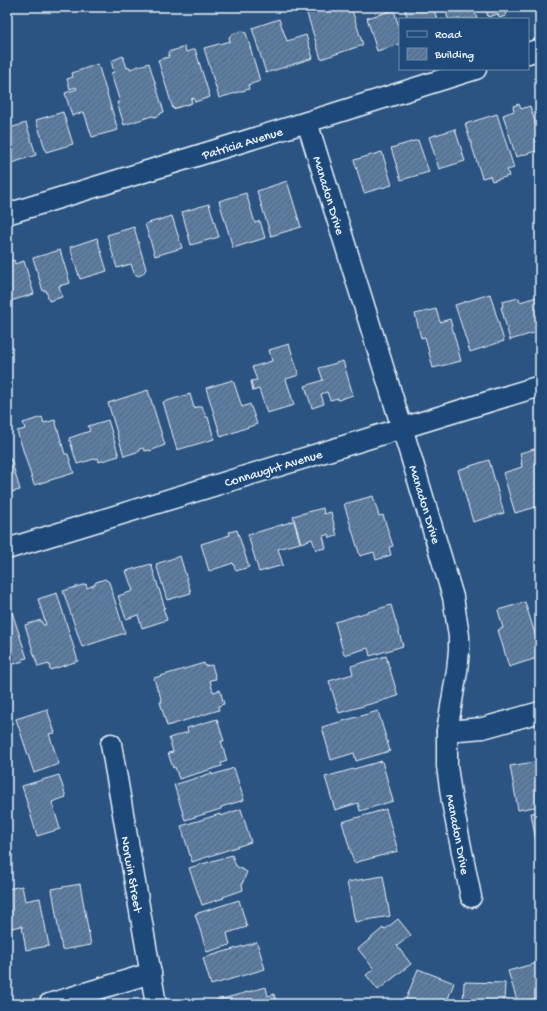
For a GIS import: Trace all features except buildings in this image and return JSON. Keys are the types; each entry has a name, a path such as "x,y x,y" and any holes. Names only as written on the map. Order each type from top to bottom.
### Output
{"street":[{"path":"529,53 540,49"},
{"name":"Patricia Avenue","path":"7,214 473,70"},
{"name":"Manadon Drive","path":"307,122 448,579 456,615 459,636 457,671 447,731 447,766 452,802 471,897"},
{"name":"Connaught Avenue","path":"7,549 540,386"},
{"path":"447,731 483,728 540,712"},
{"name":"Norwin Street","path":"110,744 156,1004"},
{"path":"49,1004 151,973"}]}
